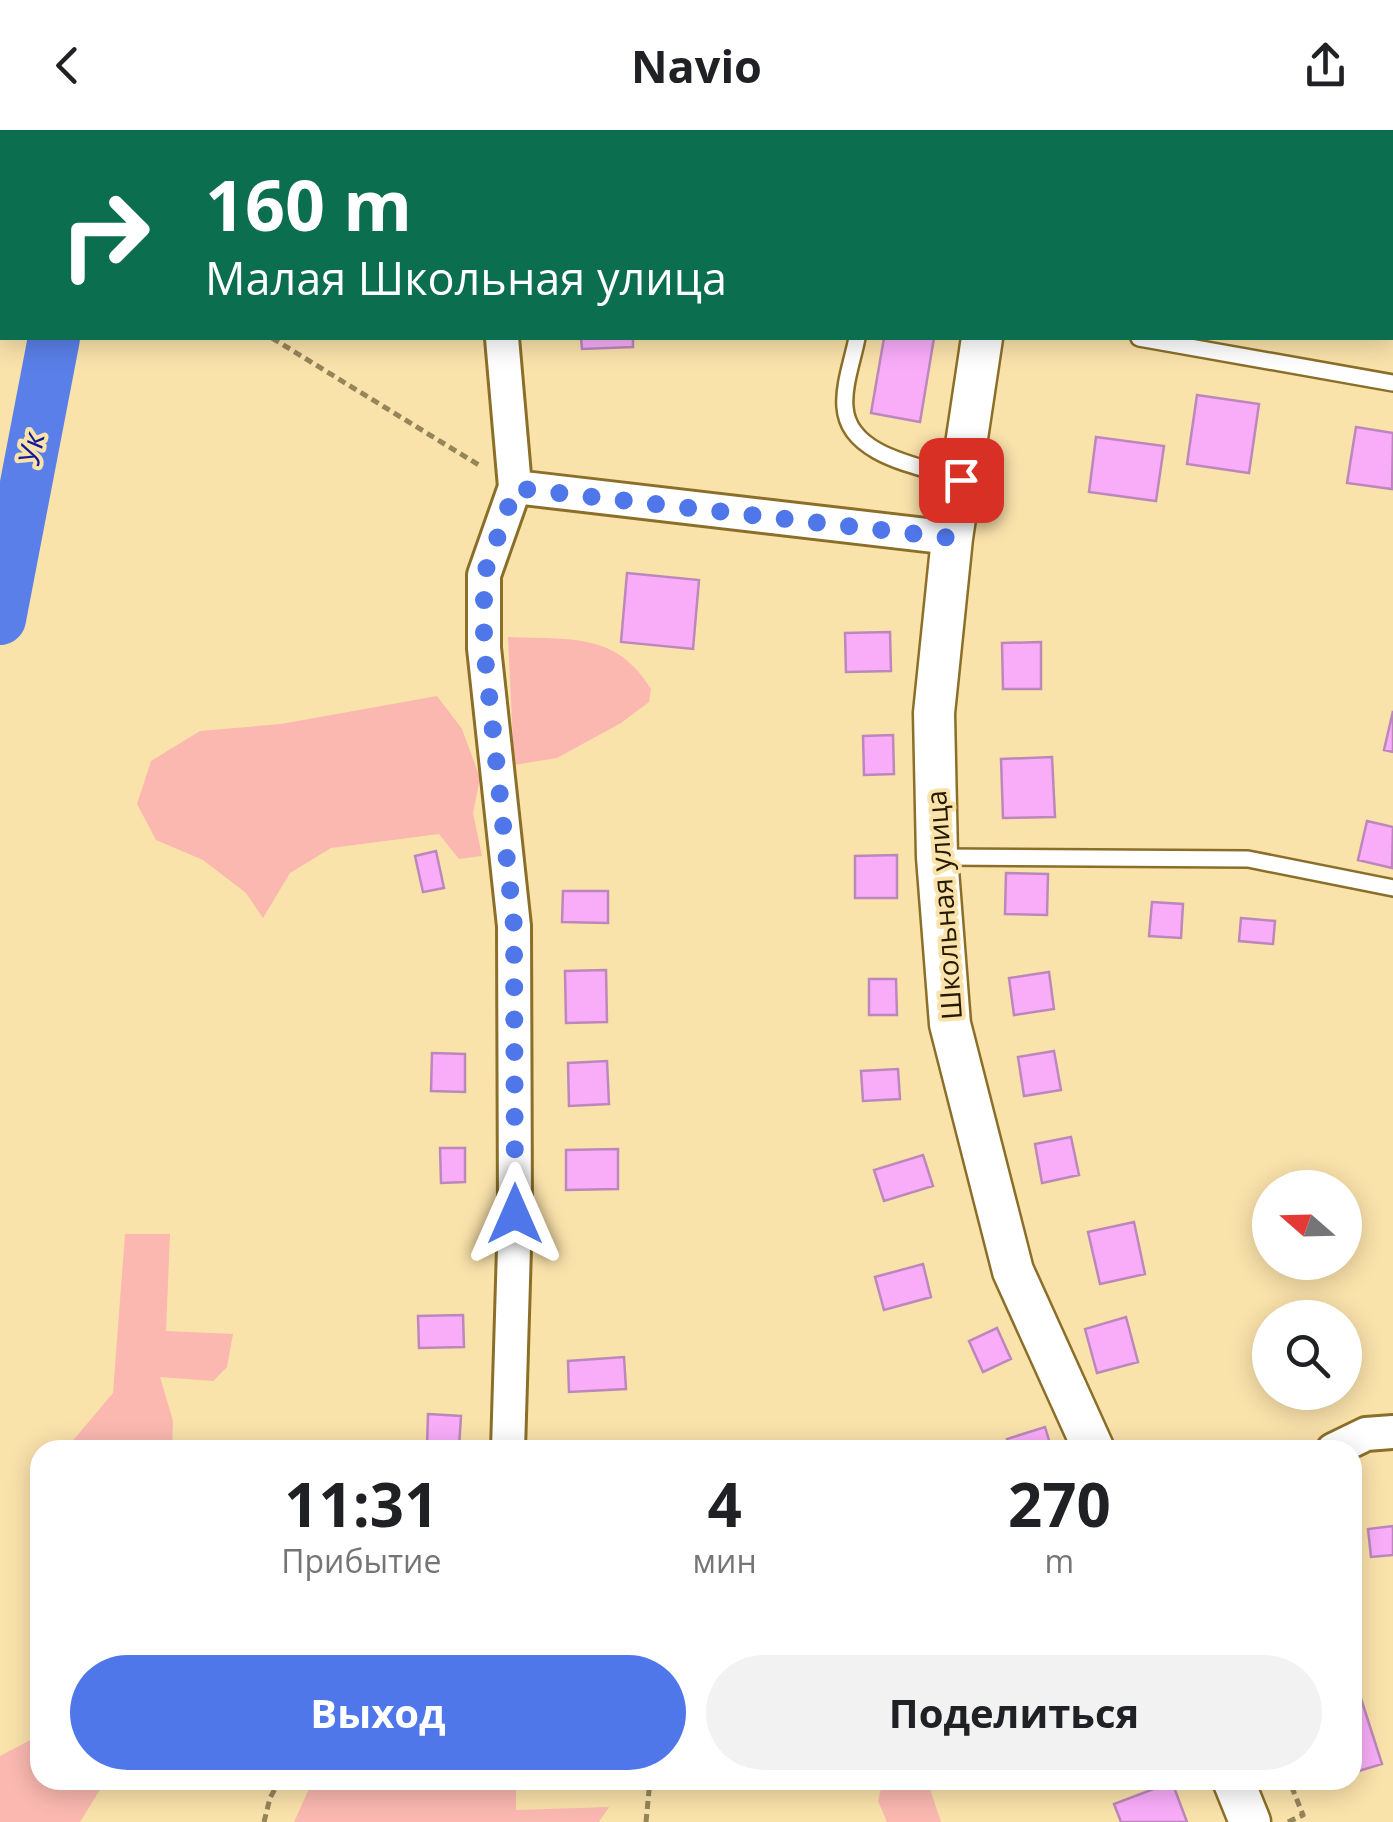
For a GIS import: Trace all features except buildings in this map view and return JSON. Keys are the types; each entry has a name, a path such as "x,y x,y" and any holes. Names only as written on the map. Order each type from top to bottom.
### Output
{"street":[{"path":"502,340 515,488 484,575 484,648 514,926 515,1214 508,1440"},
{"name":"Школьная улица","path":"982,340 952,538 934,713 937,857 950,1024 1013,1271 1089,1440"},
{"path":"515,488 952,538"},
{"path":"1354,1440 1366,1434 1393,1432"},
{"path":"1237,1790 1250,1822"}],"lane":[{"path":"857,340 844,406 860,439 871,448 961,480"},
{"path":"1150,340 1393,383"},
{"path":"937,857 1248,859 1393,888"}],"path":[{"path":"275,340 515,488"},
{"path":"264,1822 274,1790"},
{"path":"646,1822 649,1790"},
{"path":"1288,1822 1303,1815 1294,1790"}],"shaded area":[{"path":"508,637 570,639 606,648 637,670 651,689 649,702 621,723 557,758 514,765"},
{"path":"437,696 462,729 480,778 473,813 482,856 459,859 439,834 331,848 290,873 263,918 246,893 203,860 156,840 137,804 151,761 200,731 281,724"},
{"path":"125,1234 170,1234 166,1331 233,1334 227,1367 213,1381 160,1377 173,1421 172,1440 73,1440 113,1393"},
{"path":"30,1740 30,1790 100,1790 80,1822 0,1822 0,1756"},
{"path":"308,1790 516,1790 516,1810 609,1807 599,1822 294,1822"},
{"path":"881,1790 930,1790 941,1822 887,1822 878,1801"}],"waterway":[{"name":"Ук","path":"0,619 54,340"}],"route":[{"path":"515,1214 514,926 484,648 484,575 515,488 952,538 961,480"}]}
